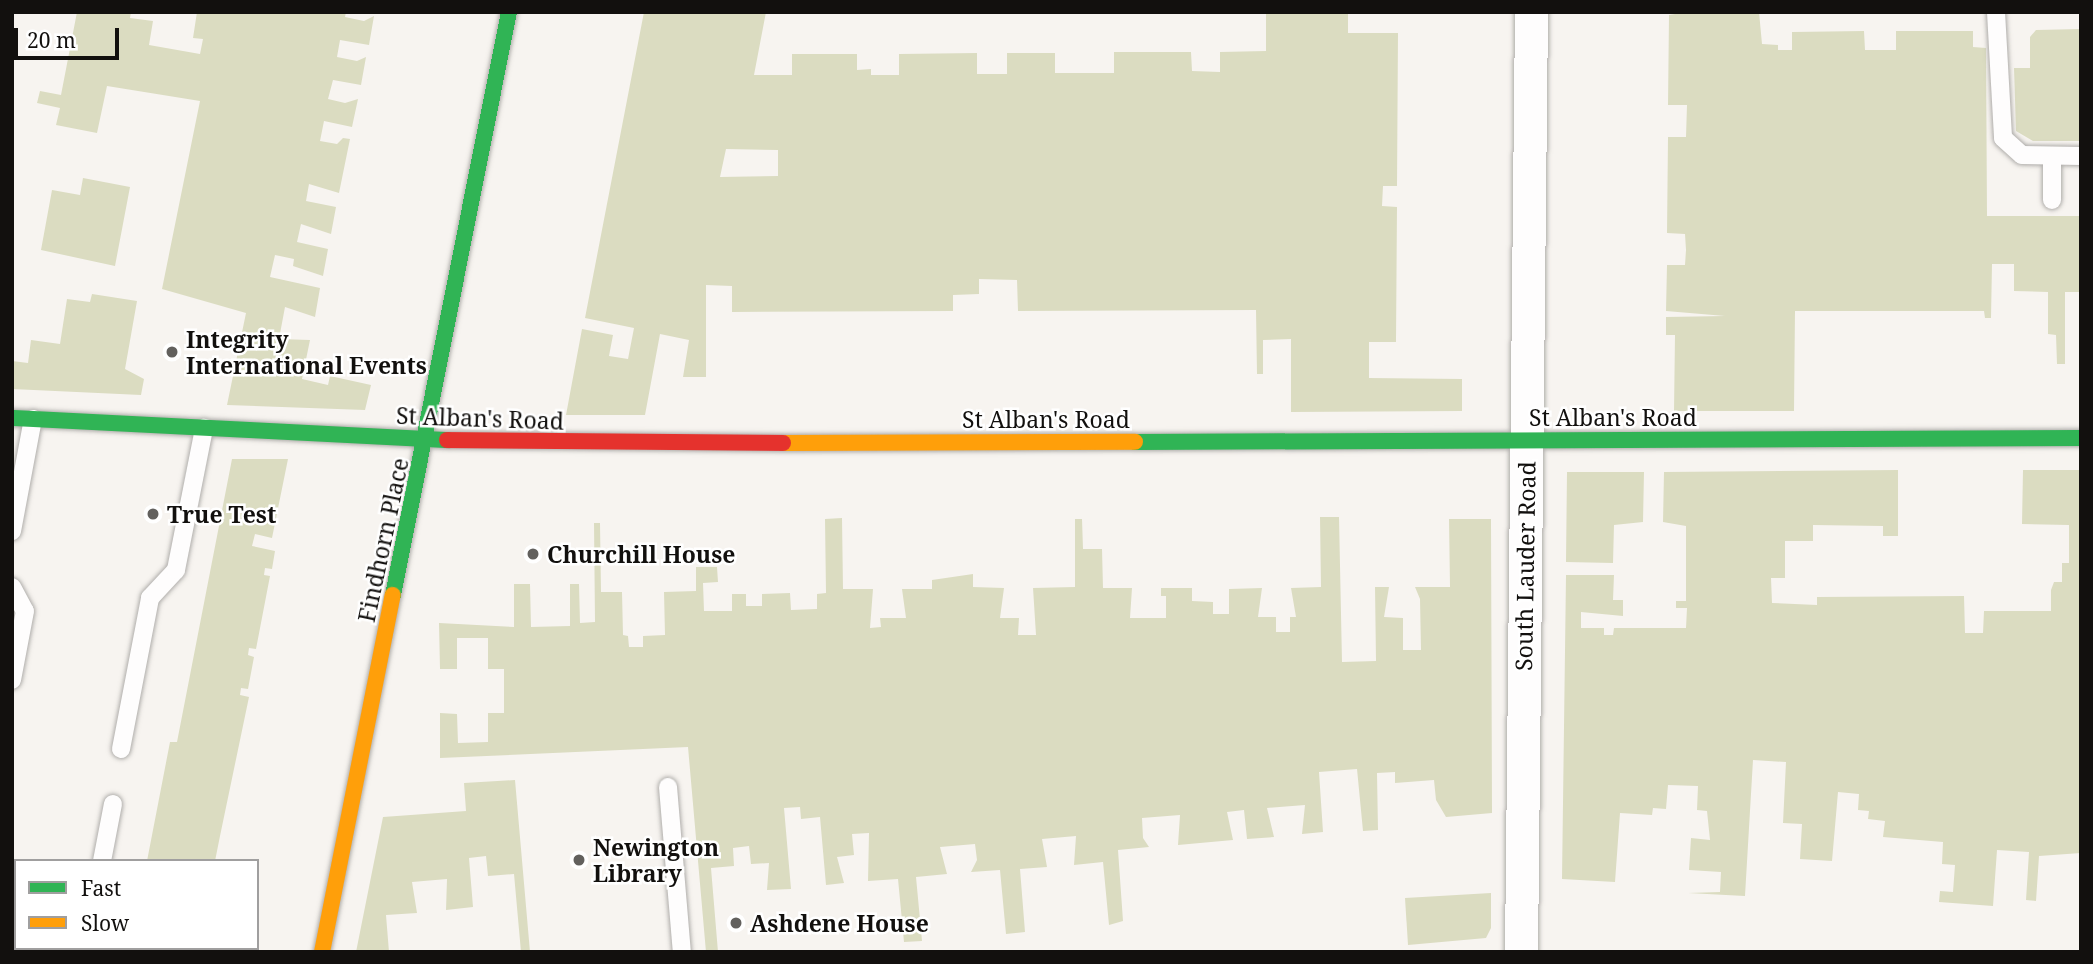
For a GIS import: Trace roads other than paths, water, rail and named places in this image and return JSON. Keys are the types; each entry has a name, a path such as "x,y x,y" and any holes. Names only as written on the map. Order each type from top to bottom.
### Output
{"street":[{"name":"Findhorn Place","path":"322,952 427,440 509,12"},
{"name":"South Lauder Road","path":"1521,952 1531,12"},
{"name":"St Alban's Road","path":"12,418 427,440 628,444 2081,438"}],"lane":[{"path":"1996,12 2003,138 2022,155 2081,156"},
{"path":"2052,156 2052,200"},
{"path":"12,531 33,419"},
{"path":"121,749 150,598 176,570 204,428"},
{"path":"12,587 25,611 12,680"},
{"path":"668,787 682,952"},
{"path":"102,859 113,804"}],"place":[{"name":"Integrity International Events","path":"172,352"},
{"name":"True Test","path":"153,514"},
{"name":"Churchill House","path":"533,554"},
{"name":"Newington Library","path":"579,860"},
{"name":"Ashdene House","path":"736,923"}]}
